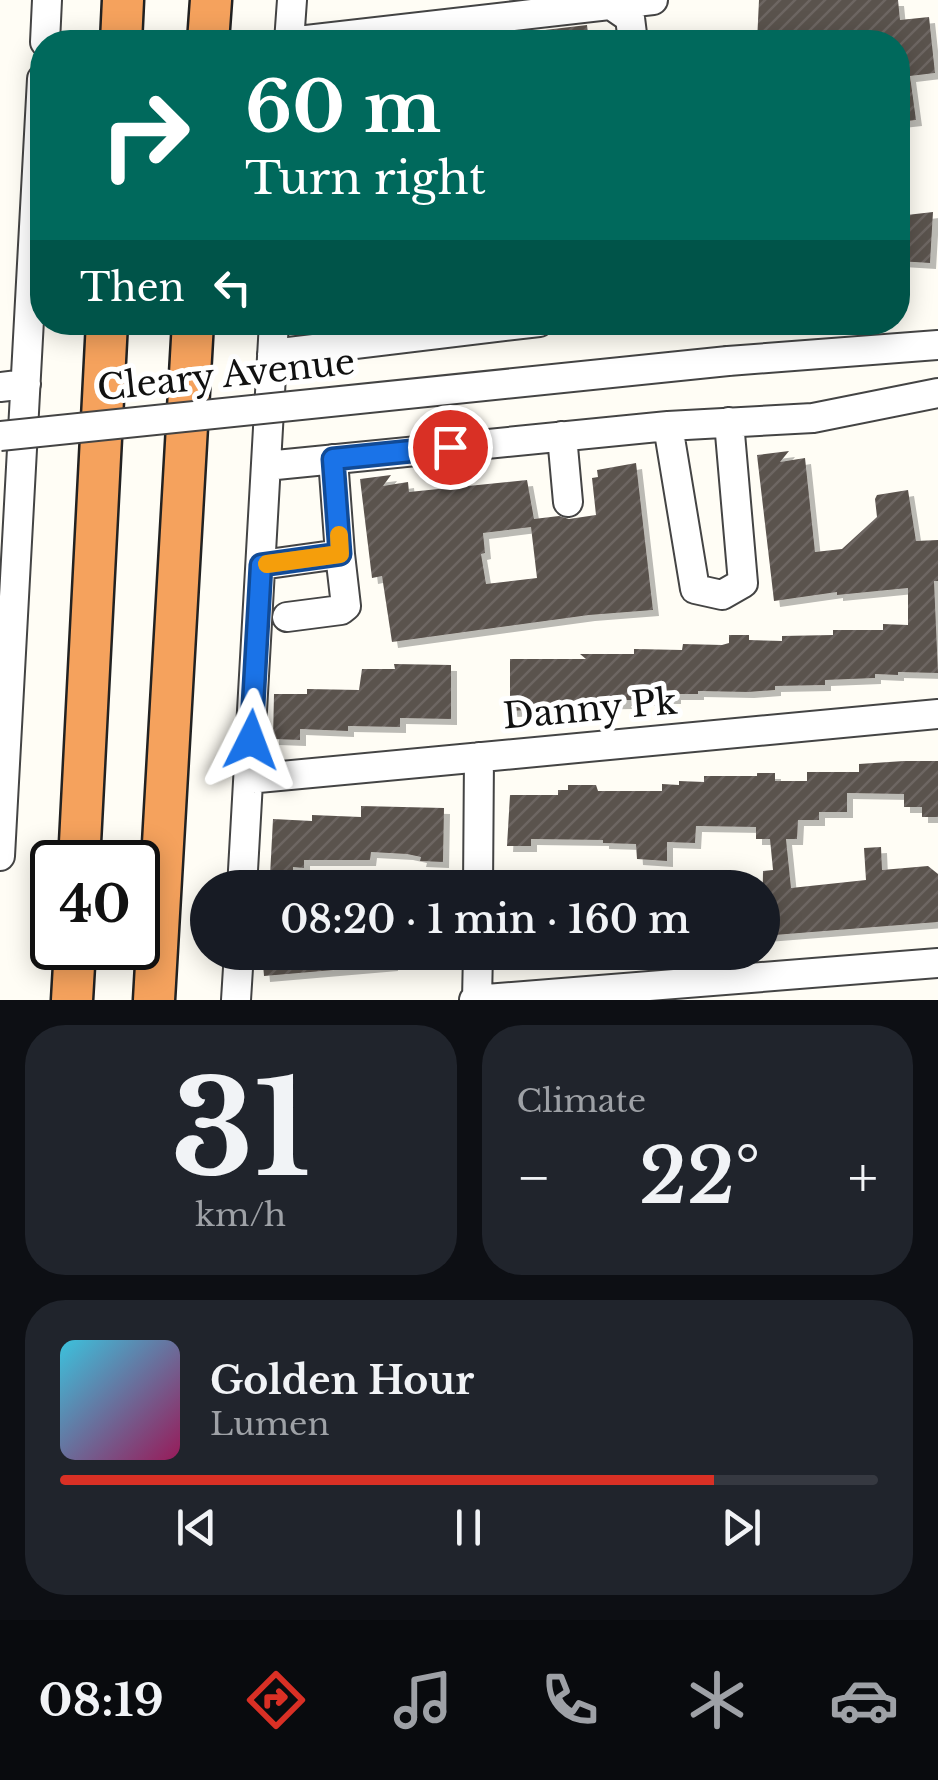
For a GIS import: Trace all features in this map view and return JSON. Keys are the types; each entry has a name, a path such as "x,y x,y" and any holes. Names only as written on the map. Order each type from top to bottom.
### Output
{"highway":[{"path":"122,30 123,0"},
{"path":"209,30 211,0"},
{"path":"80,840 106,335"},
{"path":"154,1000 191,335"},
{"path":"72,1000 74,970"}],"street":[{"path":"45,30 47,0"},
{"path":"291,30 292,0"},
{"path":"405,30 611,2 653,0"},
{"path":"611,2 630,18 631,30"},
{"path":"0,856 13,386 30,206"},
{"path":"243,870 273,335"},
{"path":"272,354 431,335"},
{"name":"Cleary Avenue","path":"0,436 728,360 938,345"},
{"path":"266,466 668,426 813,418 938,393"},
{"path":"668,426 695,589 722,595 743,584 729,422"},
{"path":"562,436 568,502"},
{"path":"287,617 342,610 346,606 333,459"},
{"path":"261,565 340,554"},
{"name":"Danny Pk","path":"249,779 938,714"},
{"path":"478,870 479,756"},
{"path":"477,970 476,1000 938,963"},
{"path":"236,1000 238,970"}],"building":[{"path":"759,0 898,0 900,20 929,17 935,73 910,76 910,30 758,30"},
{"path":"587,25 588,30 545,30"},
{"path":"910,76 916,120 910,121"},
{"path":"933,212 930,263 910,262 910,215"},
{"path":"789,451 780,462 805,458 815,552 842,549 877,517 877,495 908,490 916,541 938,540 938,581 934,581 938,673 875,674 875,678 825,680 825,685 775,686 775,690 748,692 698,691 675,694 675,698 510,711 510,659 586,659 580,654 682,650 683,644 722,645 729,643 729,635 782,641 782,636 833,635 833,630 883,630 883,624 908,625 908,588 774,601 757,455"},
{"path":"636,463 653,610 392,642 382,576 372,578 360,479 391,475 383,486 408,482 409,492 527,480 534,519 569,519 596,515 592,478 598,477 597,470","holes":["531,527 537,578 486,584 481,554 485,553 483,533"]},
{"path":"394,664 451,665 451,719 400,718 400,727 348,726 348,731 300,729 300,740 273,739 274,694 307,694 307,689 359,690 362,669 395,669"},
{"path":"938,761 938,817 922,817 922,807 904,807 904,794 847,793 847,812 819,812 819,820 798,820 797,839 786,839 791,888 866,880 864,848 881,847 882,870 928,866 938,874 938,922 780,935 780,870 773,870 770,839 756,839 756,827 696,826 695,843 667,842 667,861 637,859 636,844 603,840 531,839 531,846 507,846 510,795 558,795 558,790 568,790 568,785 596,785 598,791 662,791 662,784 704,782 704,776 757,773 775,773 775,781 807,781 807,772 859,772 859,764"},
{"path":"361,806 444,808 443,862 371,852 370,860 304,860 304,868 270,870 273,819 312,821 312,815 361,817"},
{"path":"264,970 334,970 264,976"}],"slow traffic":[{"path":"267,564 340,554 339,535"}],"route":[{"path":"251,740 261,565 340,554 333,459 450,447"}]}
